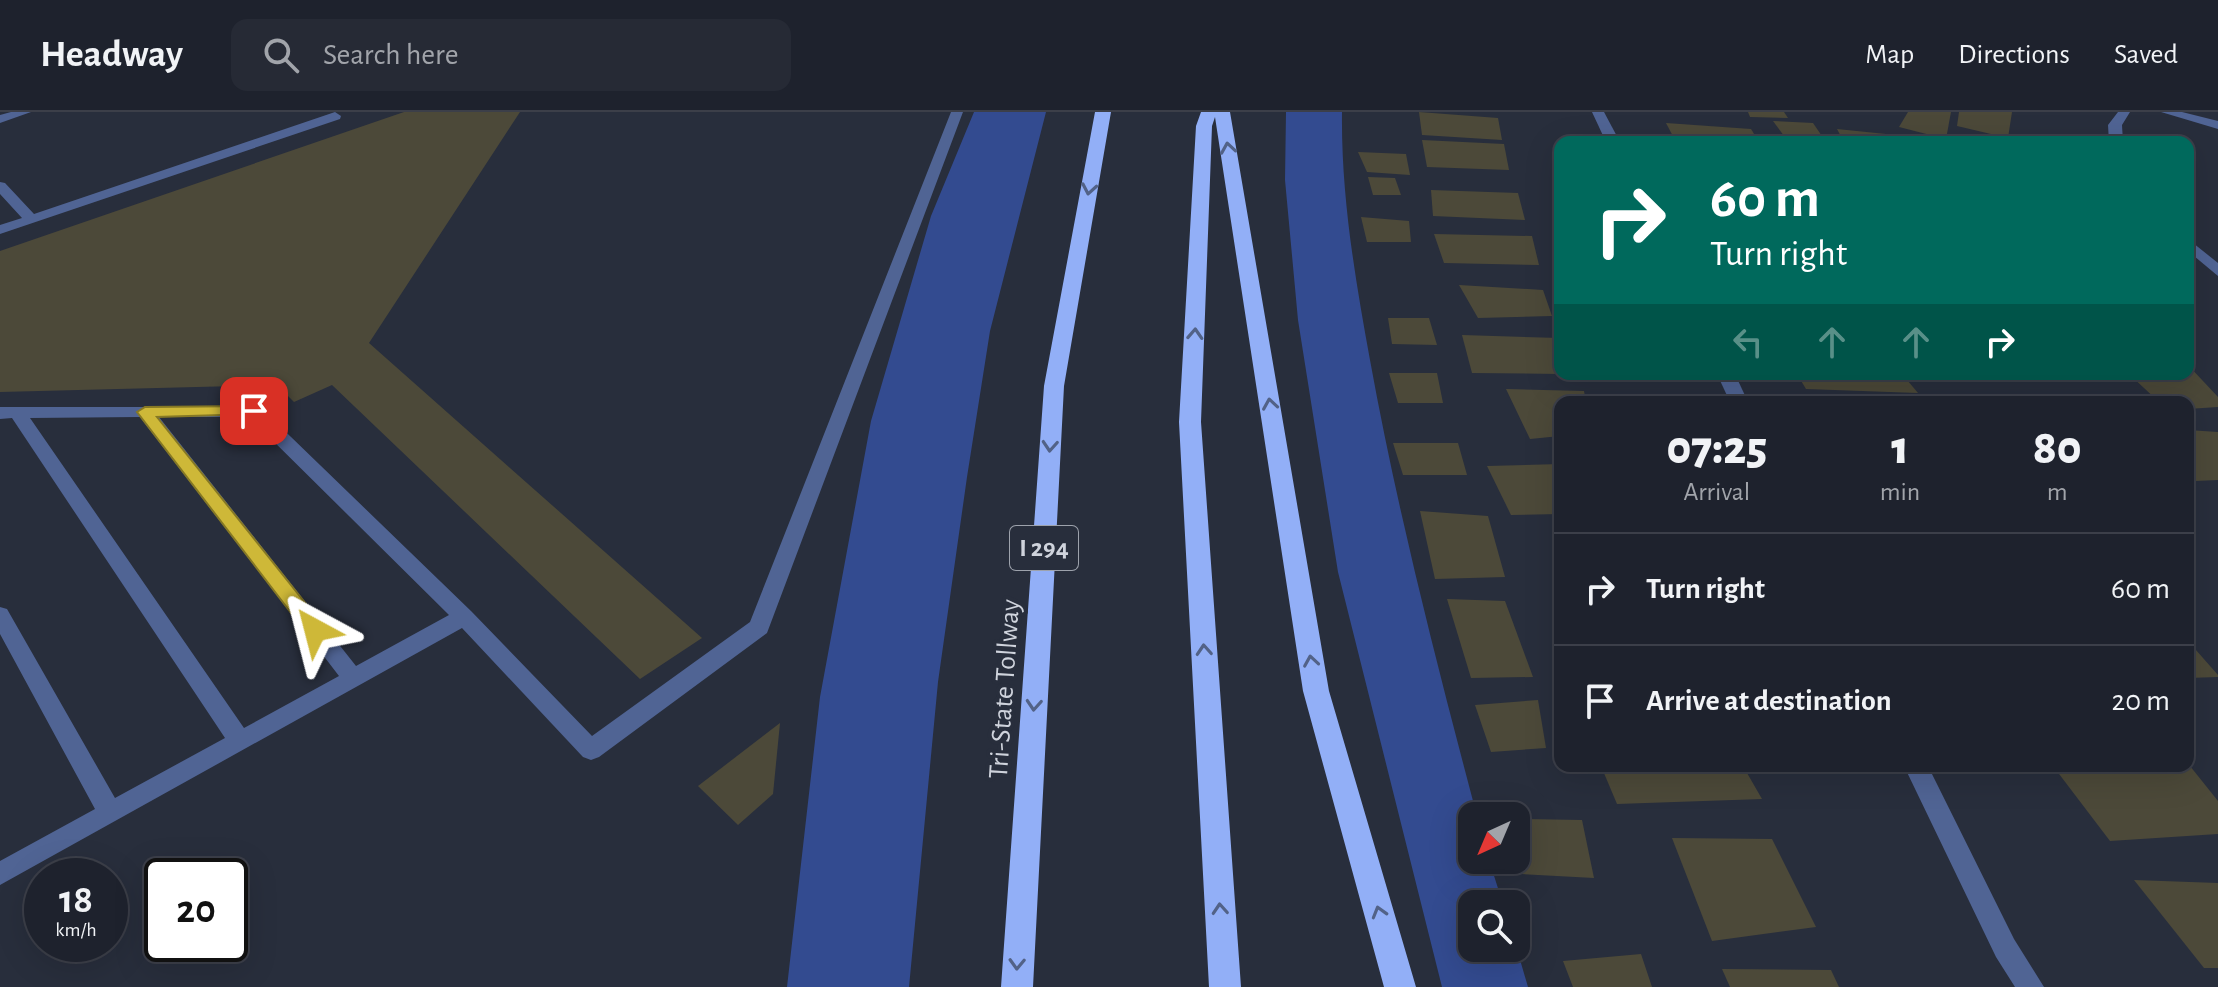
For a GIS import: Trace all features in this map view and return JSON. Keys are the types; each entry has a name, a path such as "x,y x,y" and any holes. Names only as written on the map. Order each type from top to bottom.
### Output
{"highway":[{"name":"Tri-State Tollway","path":"1017,987 1054,386 1103,112"},
{"path":"1209,112 1204,126 1190,422 1225,987"},
{"path":"1222,112 1316,691 1400,987"}],"street":[{"path":"0,119 25,112"},
{"path":"8,413 254,411 464,617 591,750 759,627 957,112"},
{"path":"1598,112 1610,136"},
{"path":"2116,136 2115,125 2124,112"},
{"path":"2167,112 2218,125"},
{"path":"0,230 335,116"},
{"path":"0,186 31,219"},
{"path":"2194,249 2218,271"},
{"path":"145,412 353,678"},
{"path":"8,413 240,741"},
{"path":"0,615 110,813"},
{"path":"0,874 464,617"},
{"path":"1919,772 2005,948 2030,987"}],"shaded area":[{"path":"974,112 1046,112 990,331 967,477 938,682 909,987 787,987 820,697 871,421 931,216"},
{"path":"1286,112 1342,112 1350,236 1381,418 1419,589 1473,802 1458,802 1458,874 1493,874 1499,890 1458,890 1458,962 1521,962 1528,987 1442,987 1338,572 1298,320 1285,180"}],"building":[{"path":"404,112 520,112 369,343 702,638 640,679 332,385 294,402 277,385 0,392 0,251"},
{"path":"1419,112 1498,118 1502,140 1422,135"},
{"path":"1748,112 1784,112 1788,118 1750,117"},
{"path":"1908,112 1951,112 1947,136 1899,127"},
{"path":"1959,112 2012,112 2008,136 1957,126"},
{"path":"1773,121 1813,123 1822,136 1784,136"},
{"path":"1666,123 1751,129 1755,136 1673,136"},
{"path":"1837,129 1887,136 1841,136"},
{"path":"1422,140 1504,144 1509,170 1427,167"},
{"path":"1358,152 1406,154 1410,175 1367,172"},
{"path":"1368,177 1395,178 1401,195 1373,195"},
{"path":"1431,190 1518,193 1525,220 1433,216"},
{"path":"1361,217 1409,221 1411,242 1367,242"},
{"path":"1434,234 1532,236 1539,265 1444,263"},
{"path":"1459,285 1543,290 1552,316 1478,318"},
{"path":"1388,318 1429,318 1437,345 1392,344"},
{"path":"1462,335 1554,338 1554,374 1472,373"},
{"path":"2194,371 2218,397 2218,407 2194,409 2194,396 2153,396 2135,380 2194,380"},
{"path":"1389,373 1437,373 1443,403 1398,403"},
{"path":"1801,380 1907,380 1918,393 1806,389"},
{"path":"1506,389 1584,391 1585,396 1554,396 1554,437 1530,439"},
{"path":"2194,430 2218,432 2218,480 2195,481"},
{"path":"1393,443 1458,443 1467,475 1403,475"},
{"path":"1554,464 1554,514 1511,515 1487,466"},
{"path":"1420,511 1488,516 1505,577 1435,579"},
{"path":"1447,599 1505,601 1533,677 1471,678"},
{"path":"2194,648 2218,675 2194,678"},
{"path":"1538,700 1546,748 1491,752 1475,705"},
{"path":"780,723 773,794 738,825 698,786"},
{"path":"2194,771 2218,801 2218,834 2110,841 2058,772"},
{"path":"1604,772 1746,772 1762,799 1617,804"},
{"path":"1530,819 1582,820 1594,878 1521,874 1530,874"},
{"path":"1672,838 1772,839 1816,927 1712,941"},
{"path":"2134,880 2218,883 2218,968 2204,968"},
{"path":"1641,954 1652,987 1573,987 1563,961"},
{"path":"1722,969 1831,970 1839,987 1730,987"}],"route":[{"path":"254,411 145,412 315,630"}]}
